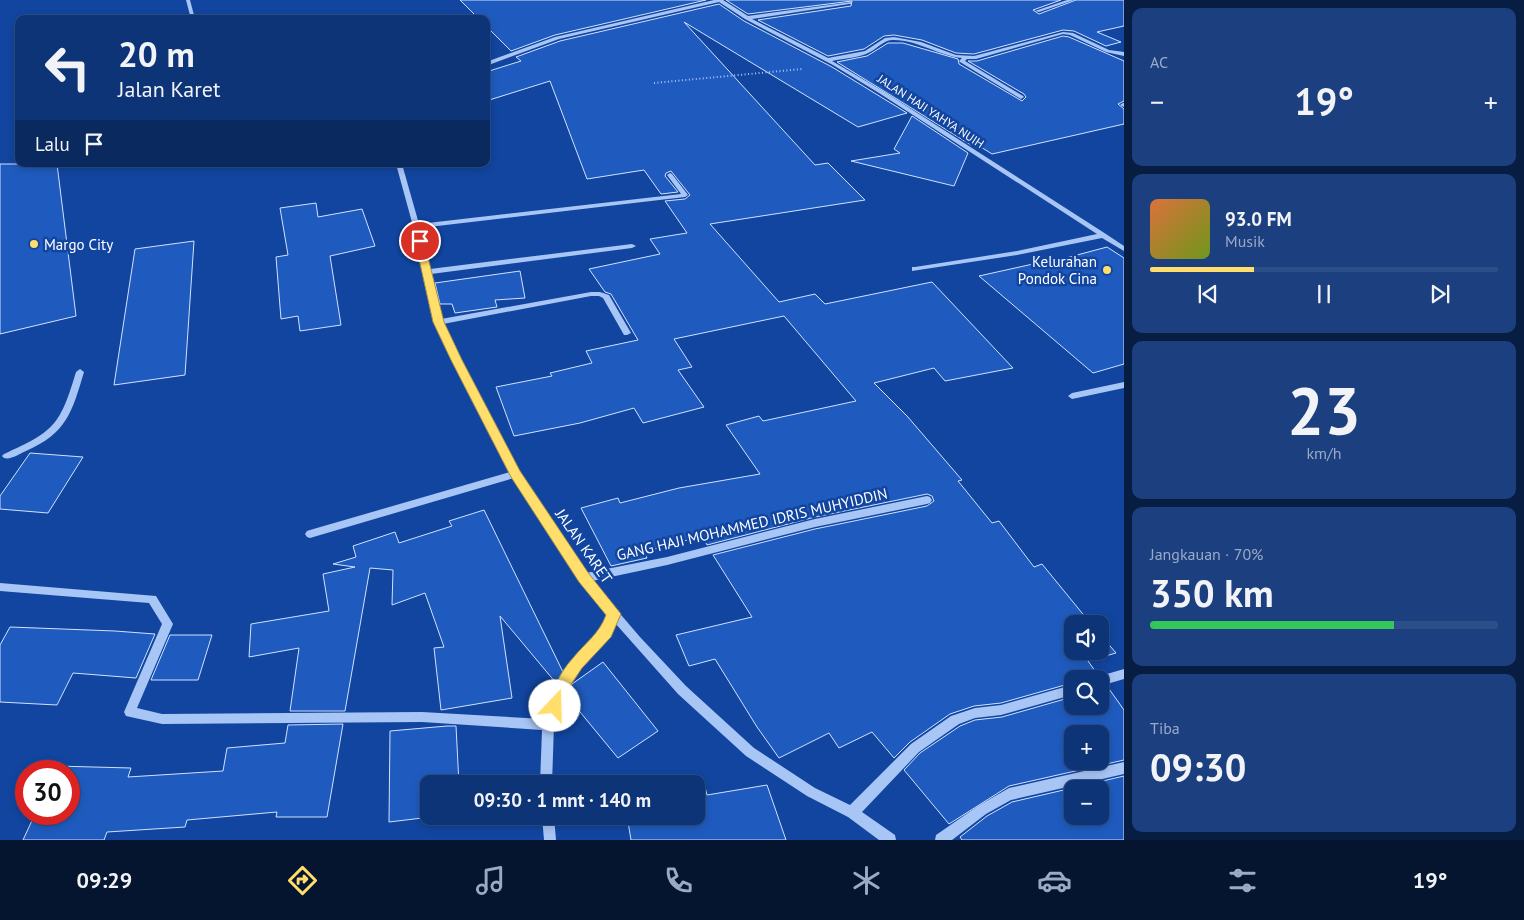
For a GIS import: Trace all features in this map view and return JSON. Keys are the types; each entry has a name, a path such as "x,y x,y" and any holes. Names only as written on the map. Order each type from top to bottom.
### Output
{"street":[{"path":"188,0 192,15"},
{"path":"490,63 557,38 720,0"},
{"name":"JALAN HAJI YAHYA NUIH","path":"720,0 747,18 835,64 1124,249"},
{"path":"1037,11 1072,0"},
{"path":"747,18 849,3"},
{"path":"827,60 867,52 887,39 894,38 919,43 965,58 986,56 1063,33 1071,34 1108,51 1124,54"},
{"path":"965,58 962,61 1021,97"},
{"name":"JALAN KARET","path":"400,167 416,226 438,322 516,474 584,578 682,690 750,752 811,792 852,813 890,840"},
{"path":"416,226 685,195 670,175"},
{"path":"915,269 1017,253 1104,235"},
{"path":"427,272 632,246"},
{"path":"438,322 591,294 600,294 606,297 627,333"},
{"path":"7,456 39,442 57,428 68,410 80,372"},
{"path":"1072,396 1124,384"},
{"path":"310,534 516,474"},
{"name":"GANG HAJI MOHAMMED IDRIS MUHYIDDIN","path":"584,578 683,557 815,523 927,500"},
{"path":"0,587 152,599 168,624 130,712 162,719 422,717 548,725"},
{"path":"546,775 548,725 560,690 577,663 606,632 614,614"},
{"path":"1109,678 1124,674"},
{"path":"852,813 915,748 955,720 975,713 1001,710 1064,692"},
{"path":"941,840 982,810 1009,794 1124,768"},
{"path":"549,825 550,840"}],"path":[{"path":"654,83 761,74 835,64"}],"building":[{"path":"460,0 706,0 555,35 511,51 490,30 490,15 475,15"},
{"path":"726,0 1061,0 1033,10 1039,14 1076,0 1124,0 1124,26 1097,32 1121,42 1106,46 1074,31 1063,30 974,54 956,53 922,40 894,35 884,36 864,49 828,56 758,20 851,6 852,1 748,14"},
{"path":"719,4 744,21 832,67 907,113 858,127 684,22 815,165 828,163 865,200 710,224 779,302 815,294 825,304 932,282 1013,368 945,381 934,368 874,383 907,416 962,480 958,481 992,523 999,521 1034,567 1042,564 1084,615 1064,615 1064,660 1092,660 1088,661 1094,670 1064,670 1064,685 1001,703 974,706 950,714 910,742 894,758 872,732 839,748 829,733 779,758 757,727 715,659 689,666 676,635 752,617 713,555 815,529 927,506 934,501 932,496 927,494 815,517 707,545 702,536 644,552 647,558 611,566 581,508 618,498 620,503 679,488 760,474 726,425 759,416 763,421 856,401 784,316 674,339 692,367 678,370 704,407 643,423 634,408 580,423 514,436 496,387 552,376 550,373 592,363 586,351 638,340 611,294 605,292 589,269 660,254 650,239 687,233 665,201 685,199 690,195 671,171 666,173 665,176 678,192 661,194 644,170 587,179 550,81 490,100 490,71 521,61 516,57 560,41"},
{"path":"1063,36 1124,61 1124,101 1118,104 1124,109 1124,124 992,154 973,142 971,145 837,62 867,56 888,43 903,43 958,59 959,64 1022,101 1026,97 1024,94 968,61 977,61"},
{"path":"912,116 968,153 954,186 851,161 900,153 894,149"},
{"name":"Margo City","path":"0,164 15,164 15,167 57,167 76,316 0,334"},
{"path":"316,203 318,217 362,209 375,246 330,256 341,325 300,331 298,316 281,319 276,257 288,255 280,208"},
{"path":"194,241 185,375 114,385 135,249"},
{"path":"1107,247 1124,258 1124,364 1093,373 979,276 1033,264 1036,266"},
{"path":"520,271 525,298 495,300 497,307 455,313 452,304 440,304 435,283"},
{"path":"30,453 83,457 48,513 0,509 0,496"},
{"path":"484,510 563,672 556,683 500,616 512,698 441,710 434,648 444,647 425,593 392,605 393,570 370,568 345,711 290,711 299,648 249,657 251,624 329,611 323,574 355,567 333,564 356,557 353,546 395,532 399,543 452,526 449,521"},
{"path":"10,627 155,634 136,678 73,673 57,705 0,702 0,645"},
{"path":"170,635 212,635 198,680 151,680"},
{"path":"1109,645 1116,653 1109,655"},
{"path":"603,662 658,731 618,758 566,695 572,684"},
{"path":"1109,689 1124,710 1124,760 1109,763 1109,725 1064,725 1064,770 1080,770 1009,786 949,824 904,770 920,753 960,726 975,720 1002,717 1064,699 1064,715 1109,715"},
{"path":"343,724 327,817 276,817 277,812 187,820 185,827 107,832 104,840 23,840 30,825 80,825 80,767 131,768 128,777 223,771 227,748 285,743 288,725"},
{"path":"456,726 459,775 420,775 420,818 389,822 390,731"},
{"path":"1124,776 1124,840 962,840 960,837 987,816 1012,802 1064,790 1064,825 1109,825 1109,780 1107,780"},
{"path":"767,785 786,840 631,840 628,825 705,825 705,787 707,795"}],"place":[{"name":"Margo City","path":"34,244"},
{"name":"Kelurahan Pondok Cina","path":"1107,270"}],"route":[{"path":"420,241 438,322 456,360 516,474 584,578 614,614 606,632 577,663 560,690 555,706"}]}
